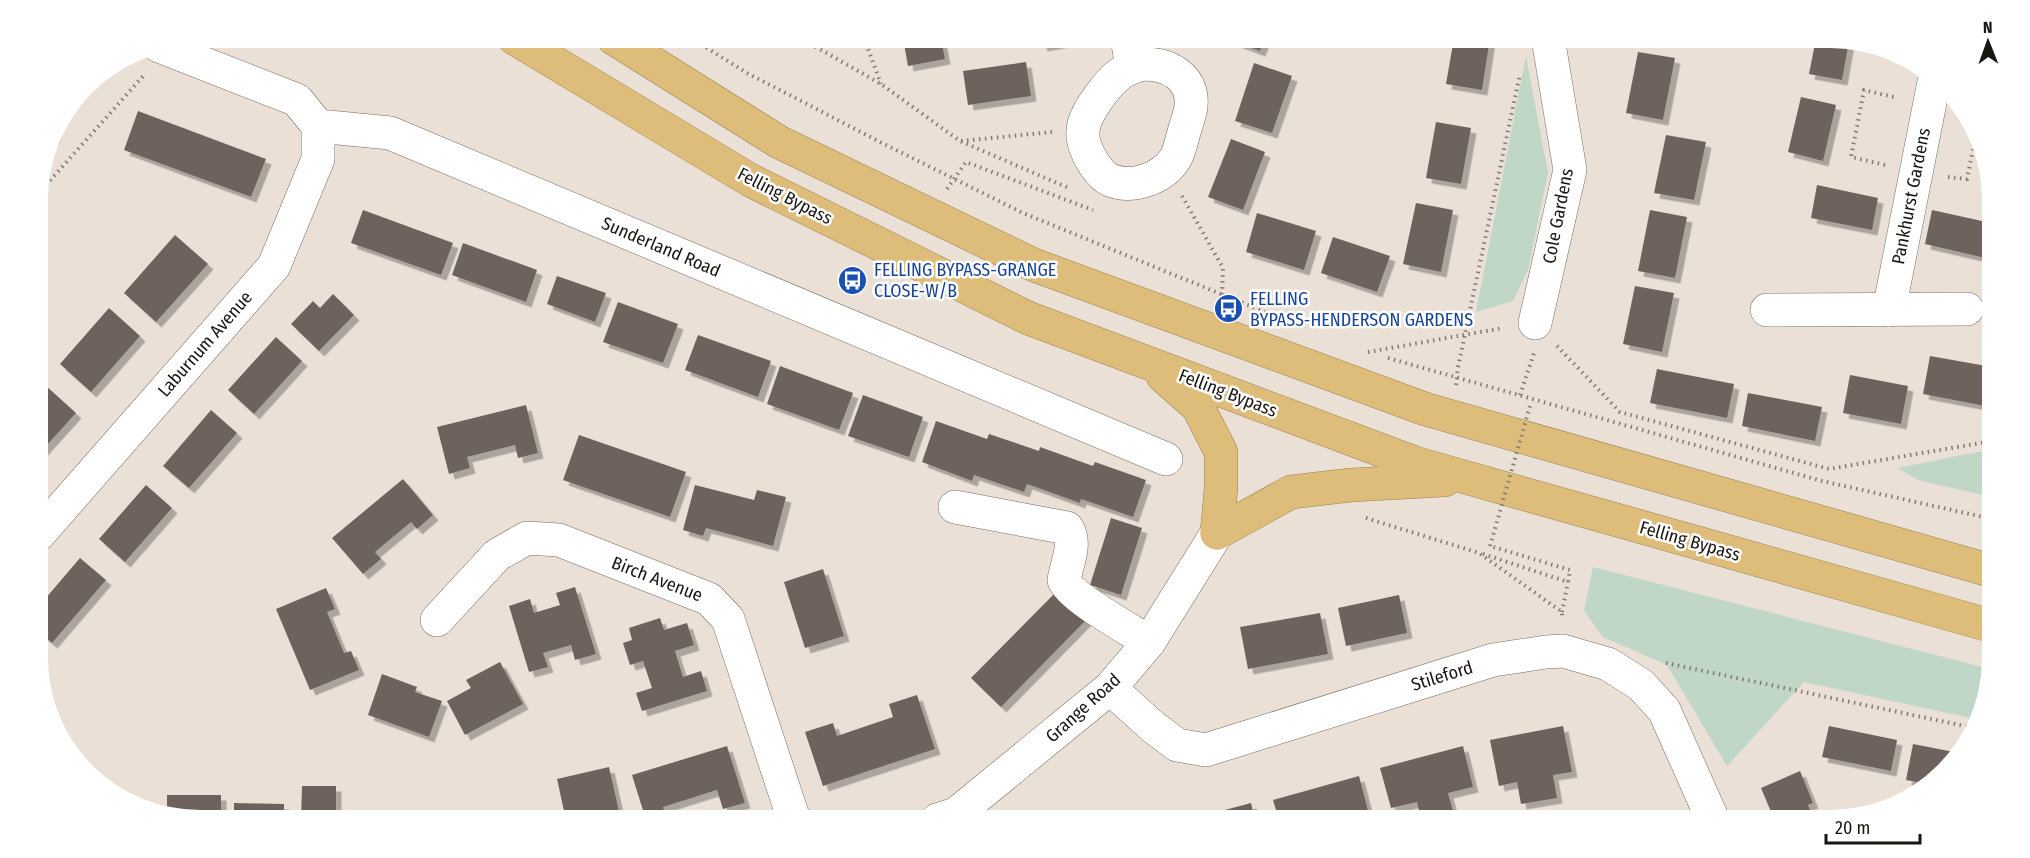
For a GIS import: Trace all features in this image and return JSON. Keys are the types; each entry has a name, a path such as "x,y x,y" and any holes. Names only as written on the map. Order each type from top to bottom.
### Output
{"highway":[{"name":"Felling Bypass","path":"531,48 750,180 1028,318 1415,463 1982,623"},
{"path":"629,48 779,142 1034,265 1425,409 1982,568"},
{"path":"1148,363 1198,407 1221,452 1217,533"},
{"path":"1217,533 1291,492 1351,485 1468,479"}],"street":[{"name":"Cole Gardens","path":"1535,323 1570,170 1549,48"},
{"path":"172,51 297,100 318,126"},
{"path":"1130,52 1178,73 1187,84 1191,95 1191,109 1176,159 1151,179 1137,183 1121,183 1103,190 1098,170 1084,144 1083,127 1086,114 1120,72 1130,52"},
{"name":"Pankhurst Gardens","path":"1888,310 1933,89"},
{"name":"Sunderland Road","path":"318,126 390,133 1166,459"},
{"name":"Laburnum Avenue","path":"48,524 273,266 318,159 318,126"},
{"path":"1767,310 1967,309"},
{"path":"955,507 1067,528 1072,535 1072,542 1064,580 1066,585 1089,603 1149,642"},
{"name":"Grange Road","path":"961,810 1110,688 1149,642 1217,533"},
{"name":"Birch Avenue","path":"437,620 497,555 527,538 559,540 709,599 728,619 791,810"},
{"name":"Stileford","path":"1110,688 1152,726 1178,745 1206,750 1493,660 1563,651 1608,664 1641,685 1664,710 1709,810"}],"path":[{"path":"707,48 747,73 1023,213 1284,320"},
{"path":"818,48 881,84 960,141 1103,190 1095,211 966,162 930,215"},
{"path":"868,48 881,84"},
{"path":"1456,385 1527,48"},
{"path":"49,181 157,54"},
{"path":"960,141 1083,127"},
{"path":"1166,169 1223,268 1222,295"},
{"path":"1375,350 1535,323"},
{"path":"1520,395 1534,351 1535,323"},
{"path":"1535,323 1620,412 1829,469 1982,443"},
{"path":"1357,348 1822,481 1982,517"},
{"path":"1530,406 1490,546 1570,570 1562,612 1563,651"},
{"path":"1357,516 1568,582"},
{"path":"1479,553 1562,612"},
{"path":"1660,662 1965,726"}],"green space":[{"path":"1526,56 1548,173 1528,270 1513,301 1476,312"},
{"path":"1982,451 1982,495 1918,480 1898,468"},
{"path":"1593,567 1982,667 1981,677 1969,718 1804,682 1727,766 1667,665 1603,637 1584,611"}],"building":[{"path":"905,48 943,48 945,59 908,66"},
{"path":"1452,48 1488,48 1482,90 1446,84"},
{"path":"1814,48 1848,49 1842,80 1809,74"},
{"path":"1638,52 1675,58 1663,120 1626,113"},
{"path":"1026,62 1031,96 968,105 963,71"},
{"path":"1254,63 1292,76 1272,133 1235,121"},
{"path":"1801,97 1836,105 1823,161 1788,152"},
{"path":"138,111 266,159 251,197 124,150"},
{"path":"1436,122 1471,128 1461,184 1426,178"},
{"path":"1666,135 1706,142 1694,200 1654,193"},
{"path":"1231,139 1265,152 1243,210 1208,197"},
{"path":"1817,185 1878,198 1872,230 1811,218"},
{"path":"1416,203 1453,210 1441,272 1403,264"},
{"path":"363,210 453,243 441,275 351,243"},
{"path":"1650,210 1687,217 1675,278 1638,271"},
{"path":"1932,210 1982,221 1982,257 1925,244"},
{"path":"1257,213 1316,231 1304,270 1246,252"},
{"path":"175,235 208,264 156,322 124,293"},
{"path":"1333,237 1390,256 1377,292 1321,273"},
{"path":"463,243 537,270 526,302 452,275"},
{"path":"557,276 606,293 595,322 547,304"},
{"path":"1635,286 1674,293 1662,352 1623,344"},
{"path":"333,294 354,315 319,351 291,324 313,301 320,308"},
{"path":"618,302 678,324 663,363 603,342"},
{"path":"109,308 140,336 91,392 60,364"},
{"path":"698,335 771,361 758,397 685,370"},
{"path":"276,337 302,361 254,414 228,390"},
{"path":"1930,356 1982,365 1982,405 1923,394"},
{"path":"780,366 853,393 839,430 767,404"},
{"path":"1657,369 1734,384 1727,418 1650,403"},
{"path":"1850,375 1908,386 1901,424 1843,413"},
{"path":"48,388 76,413 48,444"},
{"path":"1748,393 1822,407 1815,441 1742,426"},
{"path":"863,395 923,417 909,457 848,436"},
{"path":"526,405 538,453 518,458 515,445 467,457 470,468 449,474 437,427"},
{"path":"211,410 237,433 189,488 163,466"},
{"path":"936,421 987,439 989,434 1039,451 1040,447 1093,466 1095,462 1146,480 1133,517 1081,499 1080,503 1027,484 1024,492 974,475 972,481 922,462"},
{"path":"579,435 686,472 670,517 563,480"},
{"path":"403,479 433,515 417,529 411,522 375,552 381,559 363,574 332,538"},
{"path":"146,485 172,508 125,562 99,539"},
{"path":"695,485 754,500 757,490 786,497 773,546 706,528 703,536 683,530"},
{"path":"1111,518 1142,528 1121,595 1090,585"},
{"path":"80,558 106,580 52,643 48,640 48,595"},
{"path":"823,569 844,636 805,648 784,582"},
{"path":"575,587 596,654 575,660 571,645 543,653 548,667 529,672 509,606 530,599 534,613 560,605 556,593"},
{"path":"326,588 335,609 327,612 344,653 351,651 359,670 310,690 276,609"},
{"path":"1057,591 1086,620 1001,707 971,678"},
{"path":"1399,595 1407,633 1346,646 1338,608"},
{"path":"1320,613 1328,654 1248,669 1240,627"},
{"path":"660,618 664,630 687,623 694,645 675,651 683,677 701,671 707,691 642,711 636,693 652,688 643,661 630,665 623,643 632,640 629,628"},
{"path":"500,662 523,704 465,735 447,701 471,688 466,680"},
{"path":"382,674 417,687 415,692 442,701 429,737 368,715"},
{"path":"917,695 935,749 823,786 805,732 833,723 837,736 893,717 889,704"},
{"path":"1563,726 1572,772 1553,775 1557,798 1521,804 1517,782 1499,786 1490,740"},
{"path":"1829,726 1897,740 1891,771 1822,757"},
{"path":"1913,744 1950,751 1917,782 1906,780"},
{"path":"727,746 745,803 723,809 717,790 663,807 664,810 643,810 632,775"},
{"path":"1463,746 1473,787 1448,793 1453,810 1419,810 1417,802 1391,808 1380,768"},
{"path":"609,767 619,810 564,810 557,779"},
{"path":"1800,771 1813,803 1808,805 1810,810 1770,810 1761,788"},
{"path":"1359,776 1368,810 1276,810 1273,800"},
{"path":"302,786 336,786 336,810 301,810"},
{"path":"167,795 221,795 221,810 181,809 167,806"},
{"path":"234,803 284,804 284,810 234,810"},
{"path":"1251,803 1253,810 1225,810"}],"place":[{"name":"FELLING BYPASS-GRANGE CLOSE-W/B","path":"853,280"},
{"name":"FELLING BYPASS-HENDERSON GARDENS","path":"1229,309"}]}
